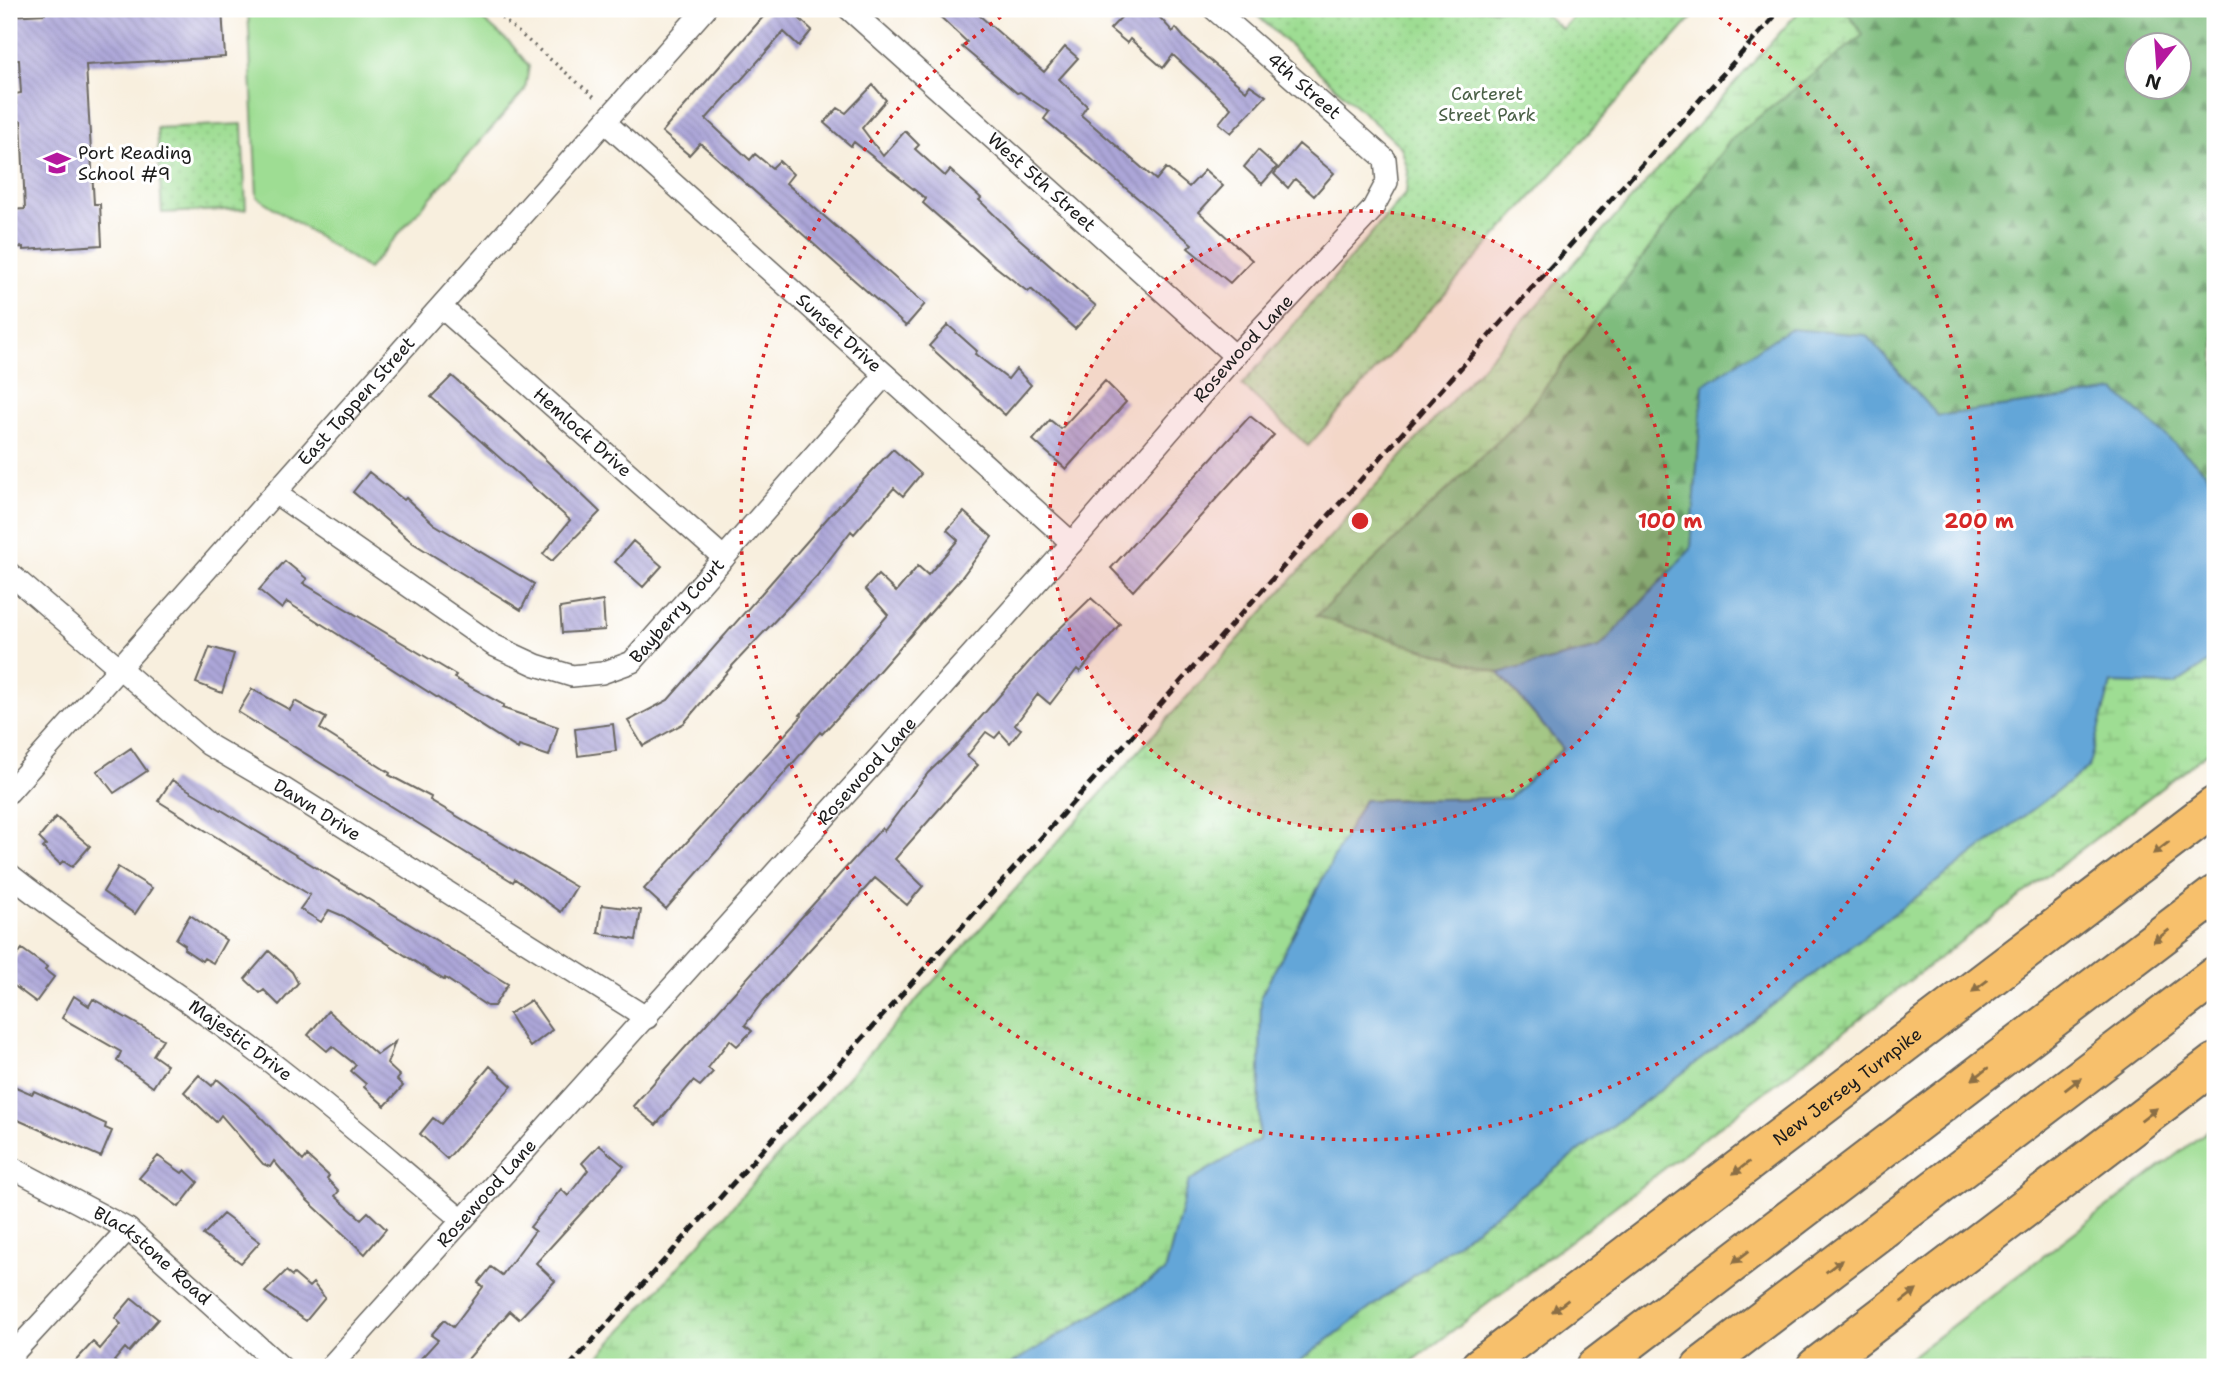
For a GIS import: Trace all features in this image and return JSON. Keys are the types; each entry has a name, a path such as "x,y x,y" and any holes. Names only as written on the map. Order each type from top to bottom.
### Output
{"highway":[{"name":"New Jersey Turnpike","path":"1480,1367 2215,806"},
{"path":"1596,1367 2215,895"},
{"path":"1702,1367 2215,976"},
{"path":"1816,1367 2215,1063"}],"street":[{"name":"East Tappen Street","path":"9,792 705,9"},
{"name":"West 5th Street","path":"849,9 1235,356"},
{"name":"4th Street","path":"1214,9 1369,142 1385,159 1386,169"},
{"name":"Sunset Drive","path":"605,122 1072,543"},
{"name":"Rosewood Lane","path":"330,1367 647,1018 1072,543 1235,356 1372,210 1387,182 1386,169"},
{"name":"Hemlock Drive","path":"441,306 724,558"},
{"name":"Bayberry Court","path":"275,493 493,645 536,665 572,676 602,673 632,662 885,375"},
{"name":"Dawn Drive","path":"9,573 209,745 281,787 647,1018"},
{"name":"Majestic Drive","path":"9,874 66,919 173,990 259,1053 462,1220"},
{"name":"Blackstone Road","path":"9,1166 128,1229 281,1367"},
{"path":"9,1358 128,1229"}],"path":[{"path":"491,9 598,100"}],"green space":[{"path":"248,9 471,9 512,45 529,66 525,90 368,269 257,197"},
{"name":"Carteret Street Park","path":"1250,9 1539,9 1562,29 1580,9 1700,9 1308,446 1242,385 1406,193 1408,171 1401,147"},
{"path":"1801,9 1845,9 1863,35 1732,138 1520,420 1316,616 1499,673 1563,748 1509,798 1364,800 1261,996 1259,1140 1189,1181 1165,1272 1006,1367 589,1367"},
{"path":"1845,9 2215,9 2215,482 2115,392 1937,416 1866,335 1703,385 1691,549 1599,648 1499,673 1315,617 1520,420 1732,138 1862,35"},
{"path":"242,124 246,209 162,213 157,128"},
{"path":"2215,658 2215,747 1405,1367 1292,1367 2087,768 2111,683 2174,685"},
{"path":"2215,1125 2215,1367 1898,1367"}],"water":[{"path":"1789,329 1866,335 1938,416 2115,391 2205,471 2215,492 2215,658 2174,685 2111,683 2088,768 1292,1367 1006,1367 1165,1272 1189,1181 1259,1140 1261,996 1364,800 1509,798 1563,749 1499,673 1599,648 1691,549 1703,385"}],"building":[{"name":"Port Reading School #9","path":"45,9 222,9 225,57 86,65 94,204 100,204 102,245 23,250 23,247 9,248 9,210 25,209 21,121 17,121 15,94 21,93 19,60 9,60 9,16 45,14"},
{"path":"770,9 789,9 812,30 799,46 784,32 706,119 750,160 755,154 772,168 779,161 793,174 786,183 925,304 906,326 700,143 689,155 662,132"},
{"path":"932,9 972,9 1044,72 1065,47 1078,58 1059,79 1087,106 1081,115 1156,180 1166,168 1189,187 1205,170 1223,186 1199,212 1252,260 1230,283 1188,248 1192,244 1044,119 1049,112 1020,92 1017,93 962,47 967,42"},
{"path":"1129,9 1152,9 1173,32 1176,28 1186,40 1246,91 1250,85 1266,96 1231,133 1219,123 1231,108 1173,55 1163,68 1130,39 1127,43 1110,29"},
{"path":"873,85 886,100 862,128 883,156 905,131 919,145 915,149 945,176 950,170 981,198 979,200 1015,235 1096,306 1075,329 1031,289 1028,292 991,263 923,203 926,199 854,142 851,146 824,123 838,108 846,113"},
{"path":"1299,144 1334,173 1314,196 1295,179 1288,188 1274,174"},
{"path":"1258,150 1277,167 1262,184 1244,167"},
{"path":"948,325 977,351 975,354 1008,379 1016,369 1031,385 1005,415 929,346"},
{"path":"452,376 519,434 600,512 552,561 543,554 570,520 431,397"},
{"path":"1105,381 1126,402 1066,469 1033,440 1050,420 1061,429"},
{"path":"1250,416 1274,435 1133,591 1111,568"},
{"path":"893,449 921,474 903,496 894,488 854,534 851,531 816,577 733,665 684,723 643,746 628,721 668,700 831,514"},
{"path":"369,472 404,500 406,498 434,524 534,584 521,610 413,543 353,492"},
{"path":"964,512 992,537 961,578 849,705 822,734 820,732 666,909 644,889 802,716 800,715 888,615 865,589 878,575 896,592 918,566 928,575 958,540 947,530"},
{"path":"633,541 662,566 643,587 615,562"},
{"path":"285,561 307,579 303,583 456,675 454,678 504,705 502,708 558,727 549,756 519,746 518,749 287,602 282,609 259,590"},
{"path":"1091,598 1120,624 1080,672 1077,669 1050,704 1038,694 1015,725 1021,729 1010,743 1000,732 995,738 986,732 967,756 978,765 895,859 923,886 907,905 875,878 764,1000 745,1025 752,1031 737,1046 730,1040 708,1068 713,1072 700,1086 693,1081 656,1125 633,1106 882,828 884,831 928,773 955,747 1048,640"},
{"path":"603,601 605,630 562,633 560,608"},
{"path":"210,647 234,654 222,693 196,683"},
{"path":"252,689 290,710 295,701 326,718 320,729 390,773 389,775 431,797 430,800 576,887 561,912 515,879 513,882 238,712"},
{"path":"613,724 616,751 578,756 575,729"},
{"path":"131,748 147,771 114,793 97,771"},
{"path":"172,780 508,984 494,1006 487,1006 343,916 329,910 321,922 300,909 310,895 158,801"},
{"path":"56,817 90,846 72,867 63,861 60,864 43,848 46,845 39,838"},
{"path":"118,867 152,888 135,914 103,892"},
{"path":"602,905 641,910 636,940 598,933"},
{"path":"190,915 226,940 213,963 204,958 202,961 184,949 185,945 176,939"},
{"path":"22,949 47,967 45,970 54,977 36,1002 9,982 9,966"},
{"path":"269,951 292,972 298,983 279,1005 264,990 260,993 245,979"},
{"path":"74,996 89,1006 93,999 163,1039 153,1055 167,1065 153,1087 117,1061 121,1052 62,1018"},
{"path":"531,1000 552,1030 530,1047 509,1014"},
{"path":"328,1011 377,1055 395,1042 387,1064 400,1076 397,1080 403,1086 385,1106 351,1071 356,1065 332,1046 327,1051 308,1035"},
{"path":"490,1066 512,1086 447,1159 420,1134 433,1118 441,1124"},
{"path":"199,1075 212,1086 217,1079 253,1109 303,1161 307,1156 329,1176 327,1179 339,1191 335,1196 361,1219 368,1212 386,1229 365,1254 306,1199 274,1161 270,1167 263,1164 221,1115 216,1122 184,1092"},
{"path":"9,1084 32,1094 34,1091 106,1124 105,1128 112,1131 101,1157 9,1116"},
{"path":"599,1145 624,1166 536,1263 555,1281 519,1319 510,1311 461,1367 413,1367 438,1340 431,1335 444,1320 453,1327 483,1287 478,1283 491,1267 502,1275 535,1231 530,1227 561,1189 568,1196 588,1170 582,1163"},
{"path":"158,1156 182,1173 185,1170 198,1182 179,1207 139,1178"},
{"path":"223,1214 260,1242 241,1263 203,1235"},
{"path":"286,1271 292,1276 294,1274 309,1287 313,1283 325,1298 306,1321 265,1292"},
{"path":"132,1298 158,1319 129,1352 125,1348 114,1361 122,1367 70,1367 93,1342 100,1349 121,1324 115,1318"}],"railway":[{"path":"569,1367 1781,9"}],"place":[{"name":"Port Reading School #9","path":"57,163"}]}
